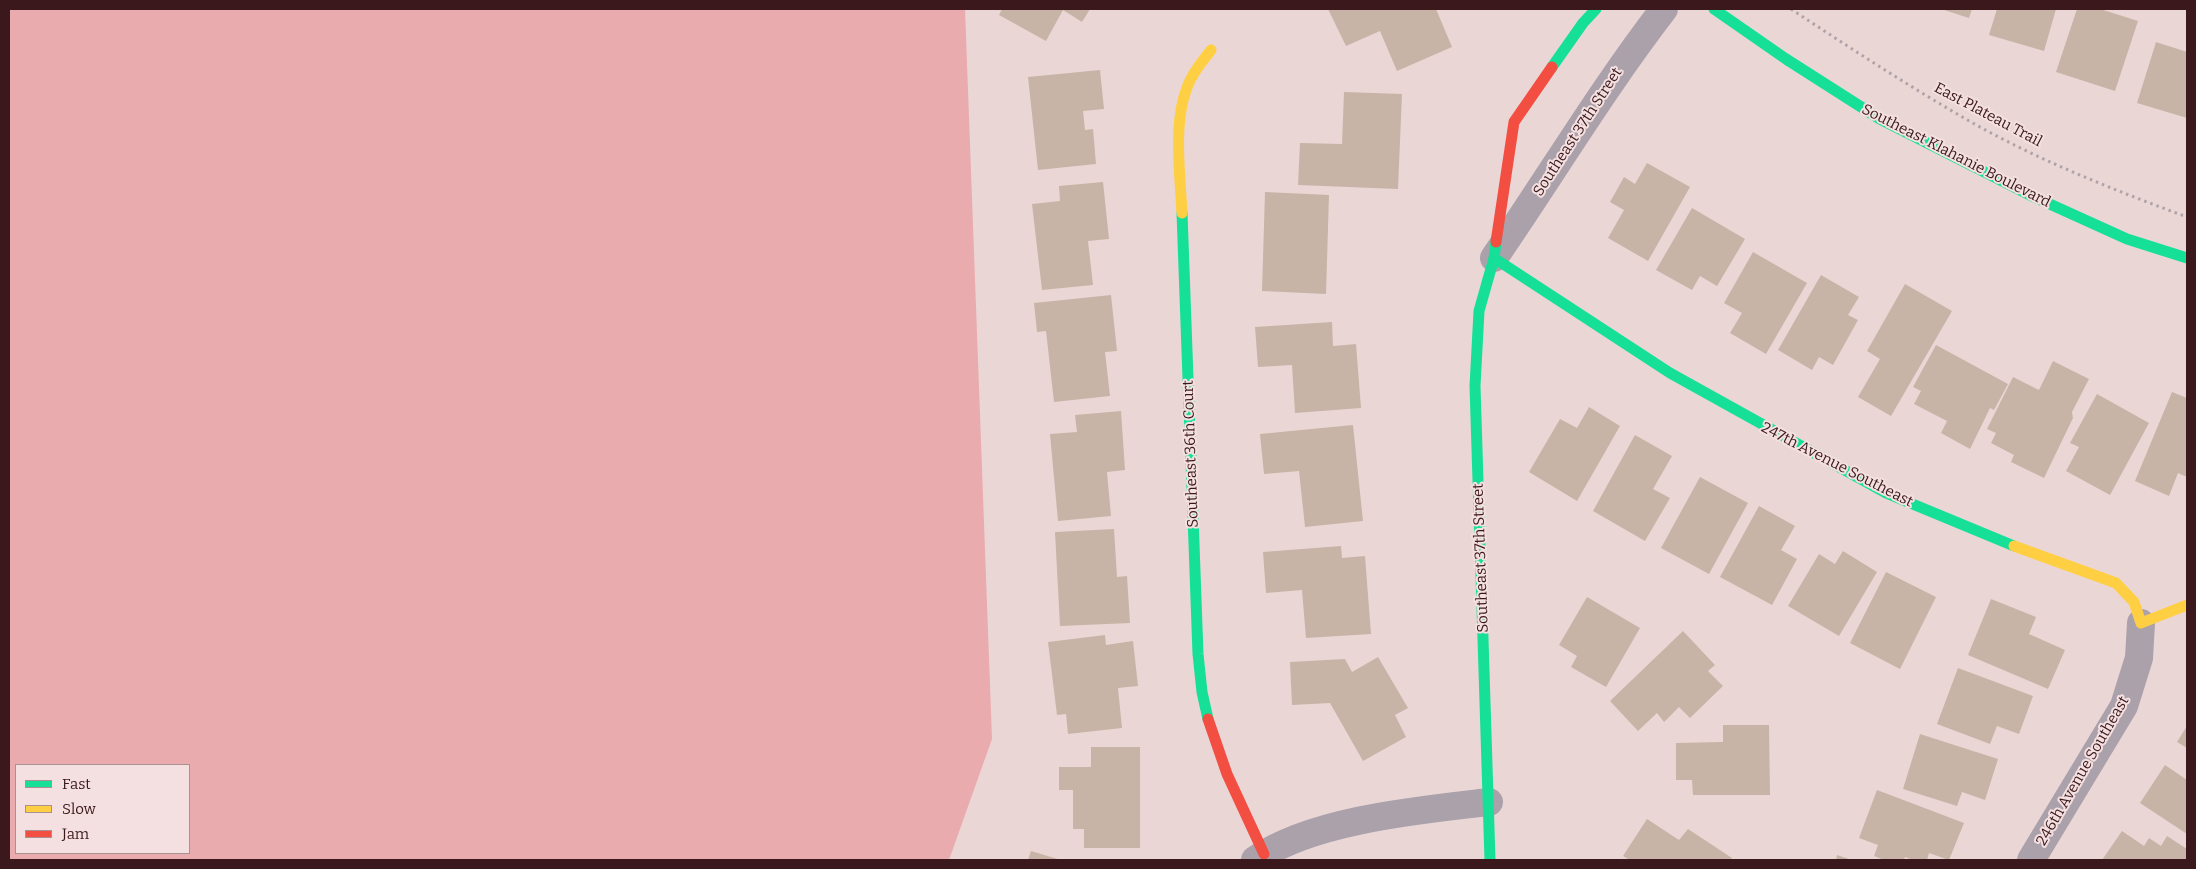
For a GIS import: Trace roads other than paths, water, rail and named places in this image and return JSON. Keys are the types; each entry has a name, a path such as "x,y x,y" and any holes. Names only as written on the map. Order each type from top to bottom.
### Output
{"street":[{"name":"Southeast 37th Street","path":"1490,860 1475,386 1479,311 1494,258 1514,122 1583,23 1596,9"},
{"name":"Southeast 37th Street","path":"1494,258 1628,56 1664,9"},
{"name":"Southeast Klahanie Boulevard","path":"1714,9 1786,59 1880,119 2032,196 2127,239 2187,258"},
{"name":"Southeast 36th Court","path":"1211,50 1192,76 1183,100 1179,132 1198,654 1202,693 1210,726 1259,857"},
{"name":"247th Avenue Southeast","path":"1494,258 1670,373 1886,494 1993,538 2116,583 2134,602 2141,623"},
{"path":"2141,623 2187,605"},
{"name":"246th Avenue Southeast","path":"2032,860 2124,706 2139,658 2141,623"},
{"path":"1259,857 1324,830 1404,812 1489,802"}]}
